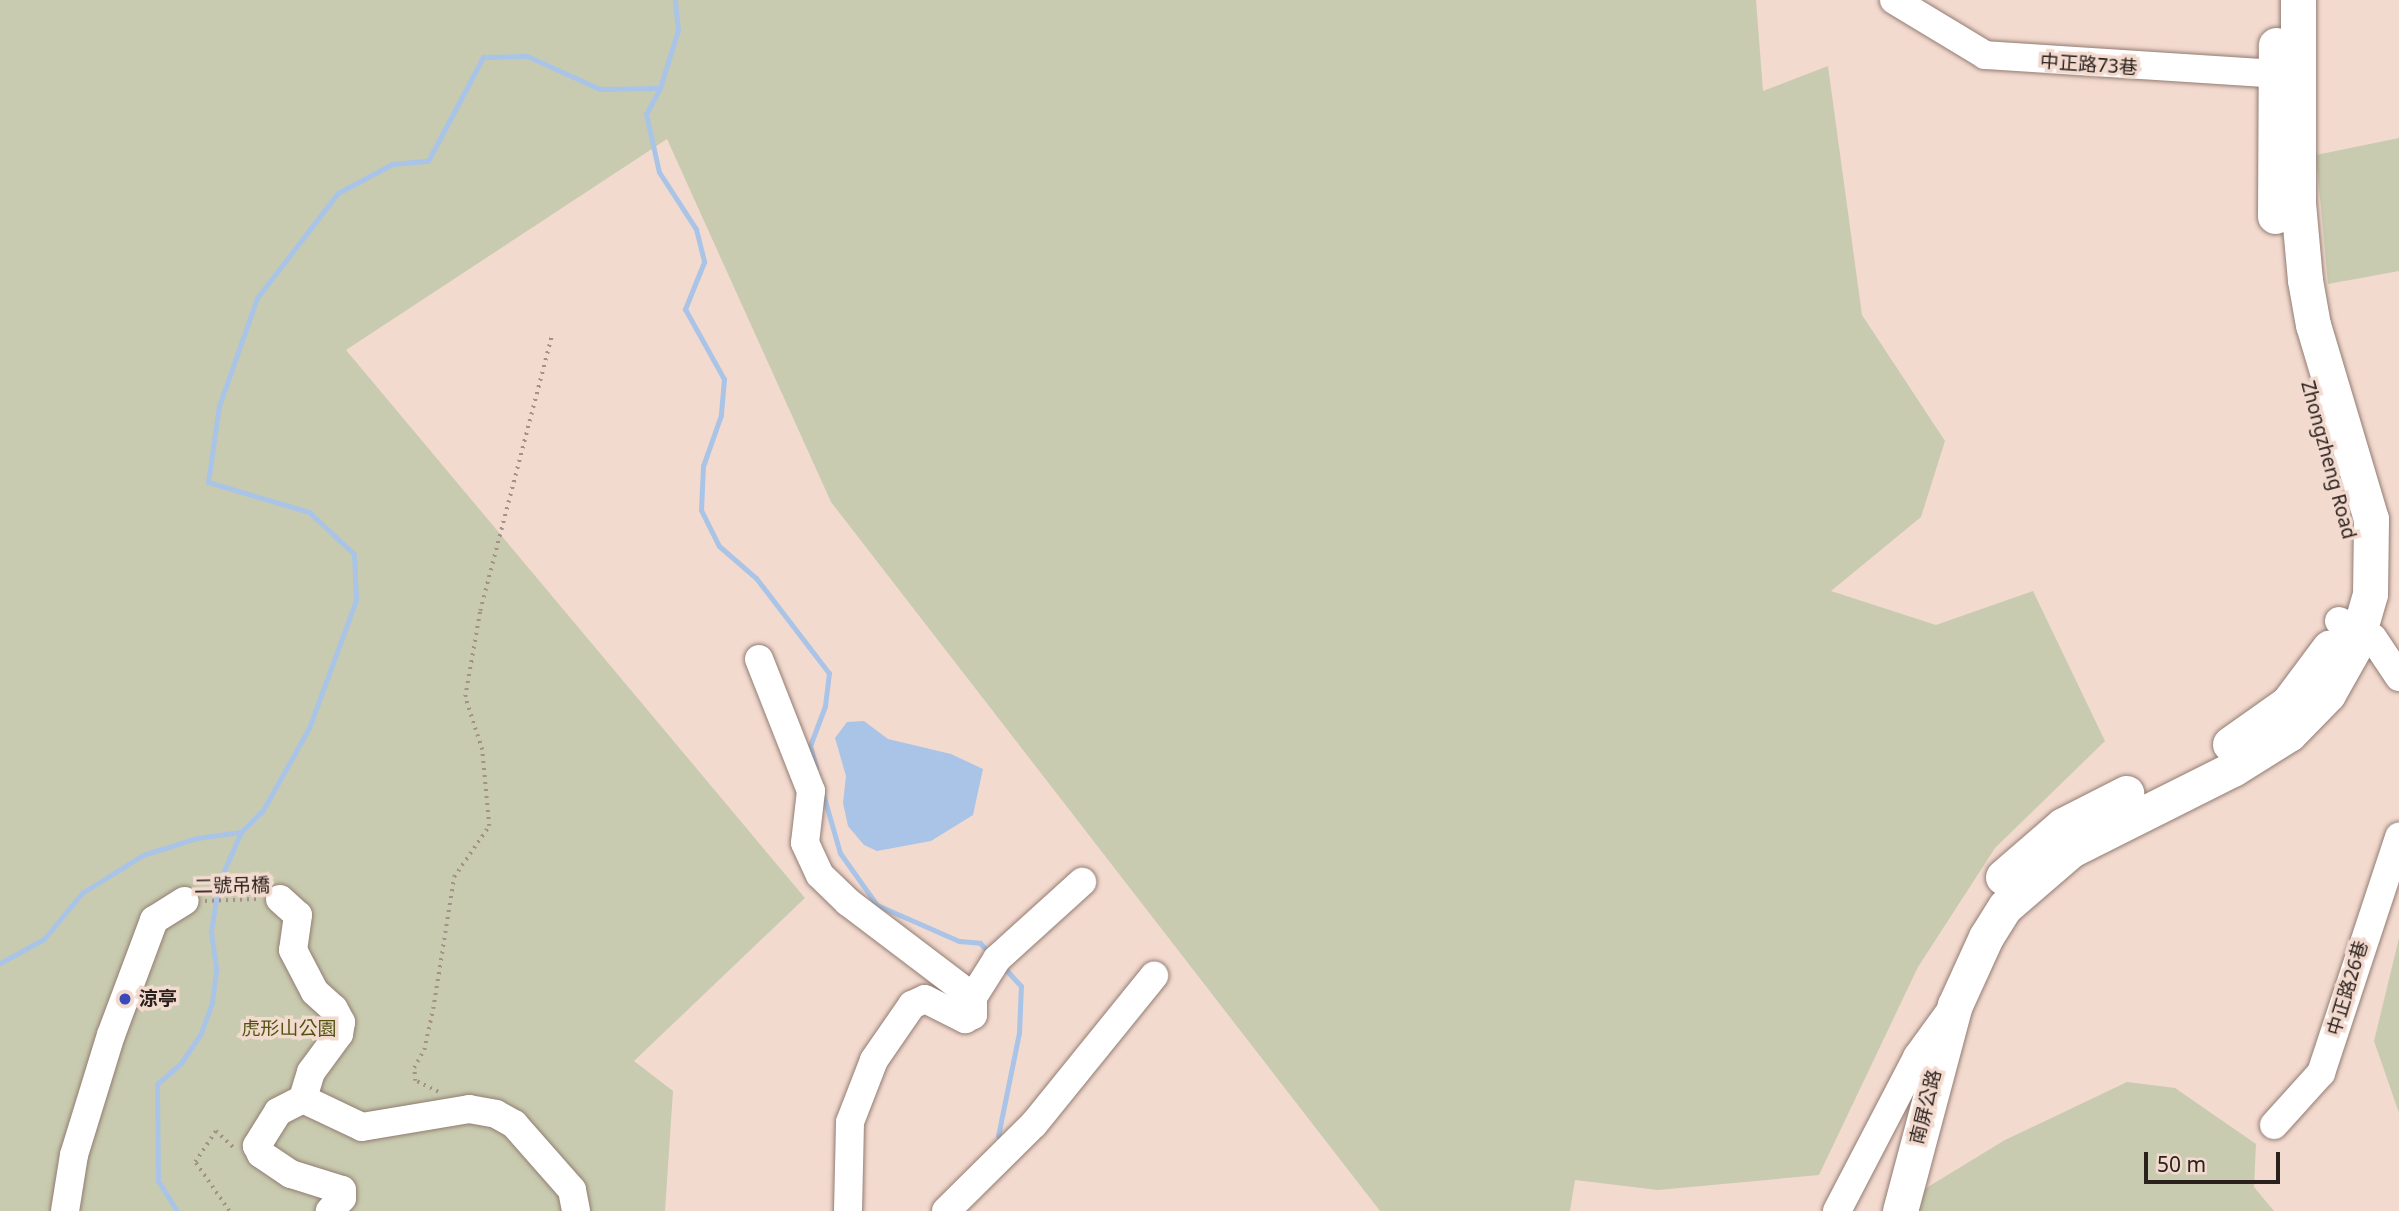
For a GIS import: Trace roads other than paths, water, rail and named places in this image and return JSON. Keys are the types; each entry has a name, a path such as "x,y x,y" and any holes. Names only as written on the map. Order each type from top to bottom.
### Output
{"main road":[{"name":"Zhongzheng Road","path":"2277,0 2288,75"},
{"name":"Zhongzheng Road","path":"1955,1005 1986,937 2005,906 2027,886 2104,830 2233,769 2289,734 2328,694 2350,626 2353,559 2350,527 2293,333 2281,273 2275,209 2298,0"},
{"name":"Zhongzheng Road","path":"1917,1057 1962,934 2006,873 2063,825 2212,753 2266,720 2308,681 2350,626"},
{"name":"南屏公路","path":"1900,1211 1955,1005"},
{"name":"南屏公路","path":"1878,1211 1917,1057"}],"street":[{"name":"中正路73巷","path":"1894,0 1985,55 2288,75"},
{"path":"2350,626 2373,638 2399,677"},
{"path":"759,659 811,791 805,843 820,875 858,910 974,997"},
{"name":"中正路26巷","path":"2274,1125 2321,1073 2390,852 2399,837"},
{"path":"848,1211 850,1122 874,1060 912,1005 925,999 934,1001 965,1019 973,1016 974,997 997,959 1082,882"},
{"path":"280,899 298,915 293,950 315,992 334,1009 341,1022 339,1034 311,1072 303,1098 278,1112 257,1146 261,1153 291,1174 342,1190 342,1198 330,1211"},
{"path":"65,1211 74,1155 111,1035 155,920 184,901"},
{"path":"946,1211 1034,1124 1154,976"},
{"path":"1837,1211 1917,1057 1955,1005"},
{"path":"303,1098 362,1127 469,1108 514,1124 572,1191 576,1211"}],"water":[{"path":"864,721 888,739 951,754 983,769 973,815 931,841 877,851 864,845 848,826 843,803 846,776 835,738 847,722"}],"waterway":[{"path":"0,963 44,939 82,893 143,855 197,838 241,832 263,810 309,728 356,600 354,554 309,512 208,482 219,406 257,298 338,193 392,164 428,161 483,57 527,56 600,89 660,88 678,30 675,0"},
{"path":"660,88 646,114 659,172 696,229 704,262 685,309 724,379 721,415 703,466 701,510 719,546 756,578 829,673 825,706 810,746 816,767"},
{"path":"823,794 840,853 877,905 959,941 980,943 991,955"},
{"path":"177,1211 158,1181 157,1084 181,1063 201,1033 212,1003 216,968 211,931 219,882 241,832"},
{"path":"998,1136 1019,1033 1021,986 1003,967"}],"place":[{"name":"涼亭","path":"125,999"}],"park label":[{"name":"虎形山公園","path":"289,1029"}]}
